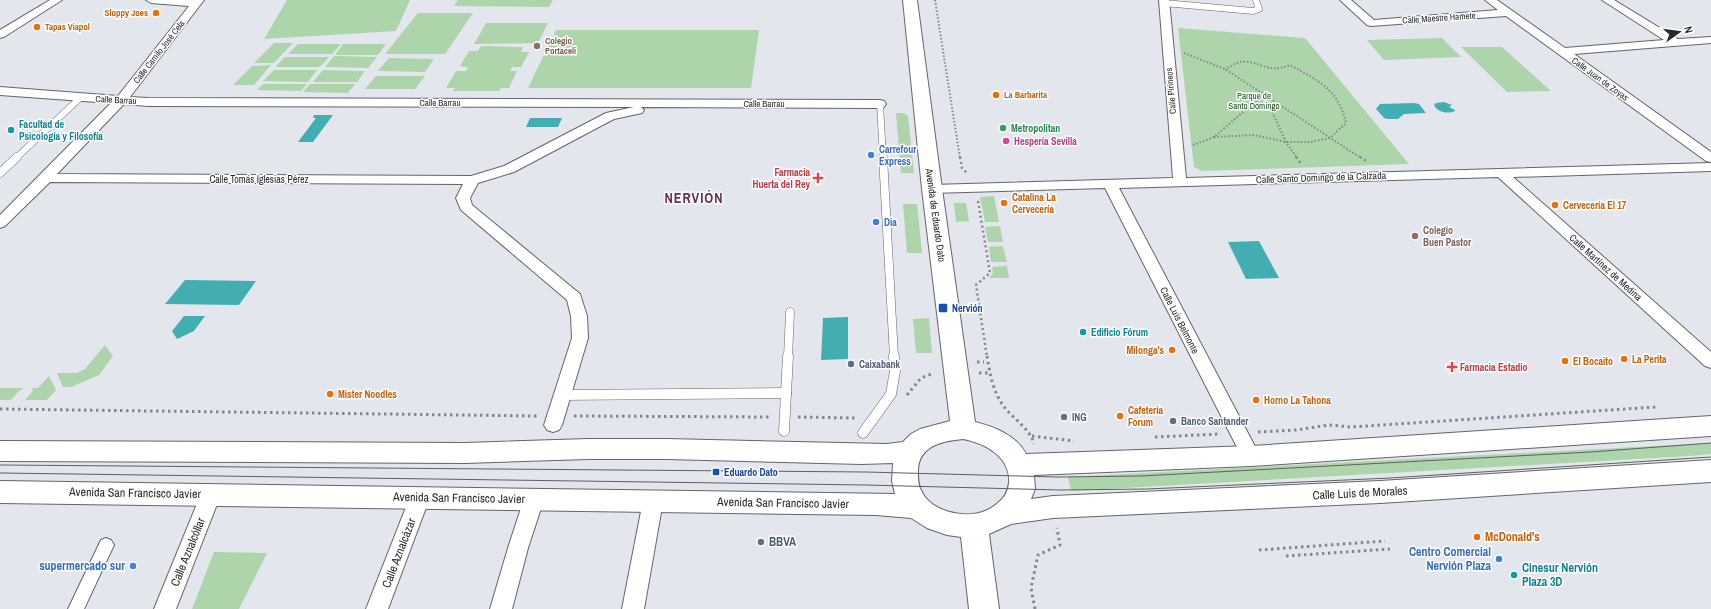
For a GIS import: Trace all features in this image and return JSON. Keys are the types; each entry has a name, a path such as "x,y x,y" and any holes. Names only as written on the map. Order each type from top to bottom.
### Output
{"main road":[{"name":"Avenida de Eduardo Dato","path":"910,0 932,189 958,373 964,429"},
{"path":"1019,464 1253,444 1711,426"},
{"path":"0,451 464,453 588,449 667,449 887,454 909,451 928,436 945,430 964,429 981,432 997,440 1010,451 1019,464 1023,477 1022,489 1017,502 1008,513 993,522 974,526 956,525 939,521 917,507 906,489 904,473 905,462 909,451"},
{"name":"Calle Luis de Morales","path":"1008,513 1053,507 1380,492 1711,471"},
{"name":"Avenida San Francisco Javier","path":"0,492 876,504 917,507"},
{"path":"974,526 984,609"}],"street":[{"path":"0,35 57,0"},
{"path":"151,0 198,1"},
{"name":"Calle Maestre Hamete","path":"1345,0 1371,23 1507,13"},
{"name":"Calle Juan de Zoyas","path":"1490,0 1711,158"},
{"path":"1607,0 1676,43"},
{"name":"Calle Camilo José Cela","path":"0,223 46,178 120,100 198,1"},
{"name":"Calle Pirineos","path":"1164,2 1180,182"},
{"path":"1562,52 1711,40"},
{"name":"Calle Barrau","path":"0,91 148,102 880,104"},
{"path":"604,103 612,110 610,116"},
{"name":"Calle Tomás Iglesias Pérez","path":"46,178 472,180 509,169 610,116 675,104"},
{"name":"Calle Santo Domingo de la Calzada","path":"932,189 1711,166"},
{"name":"Calle Martínez de Medina","path":"1500,172 1711,362"},
{"path":"472,180 463,198 466,207 574,298 579,316 580,338 562,395 546,420"},
{"name":"Calle Luis Belmonte","path":"1110,184 1253,444"},
{"name":"Calle Aznalcóllar","path":"165,609 211,494"},
{"name":"Calle Aznalcázar","path":"377,609 420,498"},
{"path":"501,609 518,548 534,499"},
{"path":"632,609 653,501"},
{"path":"76,609 106,545"}],"lane":[{"path":"1164,2 1253,11 1259,8 1256,0"},
{"path":"0,173 81,97"},
{"path":"863,433 891,394 896,371 880,104"},
{"path":"784,431 790,312"},
{"path":"562,395 786,393"}],"path":[{"path":"935,0 962,168 968,174"},
{"path":"1168,50 1181,52 1225,69 1373,165 1381,176"},
{"path":"1176,143 1191,145 1214,137 1254,135 1286,142 1310,142 1330,138 1346,123 1344,108 1337,96 1325,84 1290,65 1282,69 1274,70 1252,63 1240,62 1225,69"},
{"path":"1214,137 1264,94"},
{"path":"1264,94 1286,142 1310,178"},
{"path":"978,200 990,272 976,285 990,373 996,392 1005,408 1032,436 1033,442"},
{"path":"977,362 984,362"},
{"path":"978,373 990,373"},
{"path":"1253,444 1295,430 1316,425 1359,426 1664,407"},
{"path":"0,409 546,420"},
{"path":"568,416 778,417"},
{"path":"1149,438 1218,434"},
{"path":"1032,436 1080,441"},
{"path":"1035,609 1031,588 1038,555 1060,545 1059,535"},
{"path":"1259,550 1281,547 1385,540"},
{"path":"1286,556 1390,550"}],"green space":[{"path":"287,0 410,0 396,31 264,39"},
{"path":"458,0 553,0 549,7 454,6"},
{"path":"418,13 473,13 445,54 385,54"},
{"path":"486,23 548,23 538,43 474,44"},
{"name":"Parque de Santo Domingo","path":"1178,28 1305,38 1409,164 1202,171 1194,167"},
{"path":"556,30 759,30 751,88 528,88"},
{"path":"1442,38 1461,57 1384,60 1367,40"},
{"path":"274,43 293,43 274,63 254,63"},
{"path":"298,44 341,44 332,54 288,54"},
{"path":"343,44 386,44 378,55 335,55"},
{"path":"481,46 523,47 521,52 529,52 521,67 512,67 510,71 517,71 509,88 501,88 499,91 453,91 455,88 446,88 456,71 466,71 468,67 460,66 469,51 478,51"},
{"path":"1461,47 1502,47 1551,91 1507,92"},
{"path":"334,56 377,57 368,68 325,67"},
{"path":"285,57 329,57 320,67 275,67"},
{"path":"389,58 434,59 425,72 378,71"},
{"path":"271,65 254,85 233,85 252,66"},
{"path":"274,70 317,70 308,82 263,81"},
{"path":"323,70 365,71 357,82 313,82"},
{"path":"376,76 425,76 415,89 365,89"},
{"path":"263,84 307,84 301,91 257,90"},
{"path":"310,84 355,84 348,93 303,92"},
{"path":"896,113 904,113 908,116 914,173 901,173"},
{"path":"994,196 999,222 985,222 980,197"},
{"path":"954,203 966,203 969,221 956,222"},
{"path":"903,204 917,204 922,253 907,253"},
{"path":"1000,226 1003,242 988,242 985,227"},
{"path":"1003,246 1007,262 991,262 989,247"},
{"path":"1007,266 1009,278 989,278 993,273 992,267"},
{"path":"929,318 932,353 916,353 913,319"},
{"path":"105,345 113,356 99,375 71,387 63,387 57,373 77,373 85,369"},
{"path":"49,376 56,390 47,400 25,400 33,391 32,388 38,388"},
{"path":"0,388 24,388 11,400 0,400"},
{"path":"1711,443 1711,454 1690,456 1071,491 1068,477"},
{"path":"214,552 267,553 239,609 192,609"}],"water":[{"path":"1444,102 1452,105 1449,107 1455,111 1443,112 1438,110 1434,105 1436,103"},
{"path":"1380,104 1419,104 1426,113 1404,114 1398,119 1388,119 1384,118 1376,109"},
{"path":"314,115 333,115 313,142 298,142 316,118 313,118"},
{"path":"530,118 562,118 558,127 526,127"},
{"path":"1259,241 1279,278 1246,279 1228,242"},
{"path":"185,280 256,281 239,305 165,304"},
{"path":"184,316 205,316 194,331 177,339 172,331"},
{"path":"848,317 848,359 821,360 823,318"}],"tram line":[{"path":"0,465 866,472 1057,477 1141,476 1591,452 1711,443"},
{"path":"0,473 866,485 1060,490 1147,489 1390,478 1711,457"}],"place":[{"name":"Sloppy Joes","path":"156,13"},
{"name":"Tapas Viapol","path":"37,27"},
{"name":"Colegio Portaceli","path":"537,46"},
{"name":"La Barbarita","path":"996,95"},
{"name":"Metropolitan","path":"1003,128"},
{"name":"Facultad de Psicología y Filosofía","path":"11,130"},
{"name":"Hesperia Sevilla","path":"1006,141"},
{"name":"Carrefour Express","path":"871,155"},
{"name":"Farmacia Huerta del Rey","path":"818,178"},
{"name":"Catalina La Cervecería","path":"1004,203"},
{"name":"Cervecería El 17","path":"1555,205"},
{"name":"Dia","path":"876,222"},
{"name":"Colegio Buen Pastor","path":"1415,236"},
{"name":"Nervión","path":"943,308"},
{"name":"Edificio Fórum","path":"1083,332"},
{"name":"Milonga's","path":"1172,350"},
{"name":"La Perita","path":"1624,359"},
{"name":"El Bocaito","path":"1565,361"},
{"name":"Caixabank","path":"851,364"},
{"name":"Farmacia Estadio","path":"1452,367"},
{"name":"Mister Noodles","path":"330,394"},
{"name":"Horno La Tahona","path":"1256,400"},
{"name":"Cafetería Forum","path":"1120,416"},
{"name":"ING","path":"1064,417"},
{"name":"Banco Santander","path":"1173,421"},
{"name":"Eduardo Dato","path":"716,472"},
{"name":"McDonald's","path":"1477,537"},
{"name":"BBVA","path":"761,542"},
{"name":"Centro Comercial Nervión Plaza","path":"1499,559"},
{"name":"supermercado sur","path":"133,566"},
{"name":"Cinesur Nervión Plaza 3D","path":"1514,575"}],"district":[{"name":"NERVIÓN","path":"694,198"}]}
